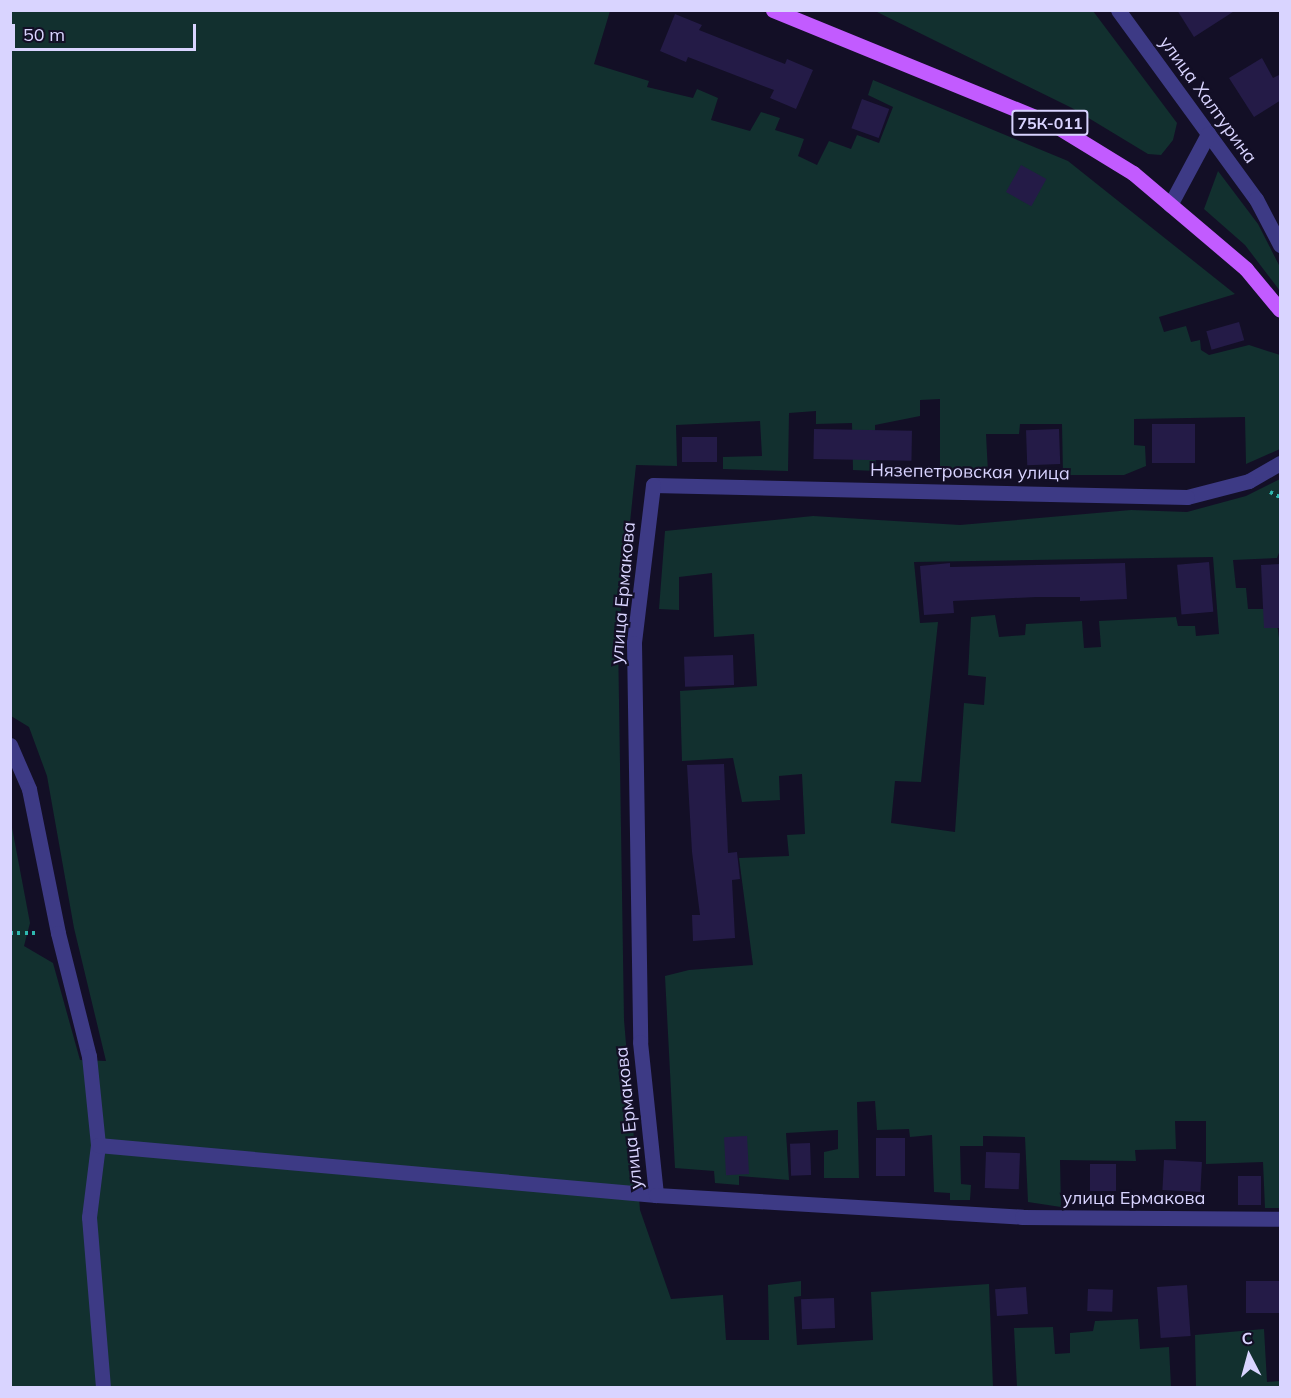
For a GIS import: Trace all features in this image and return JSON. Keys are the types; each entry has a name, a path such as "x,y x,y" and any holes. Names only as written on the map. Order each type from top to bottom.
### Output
{"main road":[{"name":"75К-011","path":"773,10 1053,124 1133,173 1246,269 1281,310"}],"street":[{"name":"улица Халтурина","path":"1118,10 1256,199 1281,245"},
{"path":"1170,205 1208,134"},
{"name":"Нязепетровская улица","path":"653,485 1187,497 1249,481 1281,463"},
{"name":"улица Ермакова","path":"653,485 634,643 640,1042 656,1195 1022,1217 1281,1219"},
{"path":"10,745 29,789 58,933 89,1056 98,1145 89,1217 103,1388"},
{"path":"98,1145 656,1195"}],"path":[{"path":"10,933 58,933"}],"green space":[{"path":"11,11 610,11 594,64 649,81 647,87 693,98 697,89 718,98 711,120 750,131 761,112 780,118 775,130 804,139 798,156 817,165 829,141 851,149 857,135 879,143 893,107 868,95 873,80 1068,161 1235,294 1159,317 1164,332 1186,326 1191,342 1200,340 1201,350 1209,355 1249,345 1280,355 1280,449 1246,464 1245,417 1134,419 1134,445 1145,446 1146,466 1124,475 1063,475 1062,424 1020,424 1019,434 986,434 988,473 940,471 940,399 920,400 920,416 875,425 876,471 853,470 852,423 816,424 816,411 789,413 788,471 723,469 723,457 762,456 760,421 676,425 677,466 636,465 618,637 624,1020 640,1210 671,1299 723,1295 726,1340 769,1340 768,1285 801,1281 801,1296 794,1297 797,1345 873,1340 871,1292 989,1284 993,1387 11,1387 10,817 30,923 24,946 53,963 80,1060 106,1061 74,928 47,776 29,727 11,716"},
{"path":"875,11 1093,11 1177,123 1173,140 1161,155 1148,154 1072,108"},
{"path":"1218,171 1258,224 1280,267 1280,291 1245,245 1204,209"},
{"path":"1280,479 1280,550 1277,558 1233,560 1236,588 1246,588 1248,609 1275,609 1280,645 1280,1208 1265,1208 1263,1162 1206,1164 1206,1121 1175,1121 1176,1149 1135,1150 1136,1161 1060,1160 1061,1207 1028,1202 1025,1137 983,1136 983,1146 960,1146 961,1184 971,1185 970,1200 950,1200 950,1193 934,1192 932,1135 910,1137 909,1129 877,1130 875,1101 857,1102 859,1178 824,1178 824,1152 838,1149 838,1130 786,1133 789,1180 739,1176 739,1185 715,1183 714,1171 675,1168 665,976 689,970 753,965 739,858 789,856 787,835 805,834 802,774 779,776 780,800 742,802 733,758 682,761 680,691 757,686 754,634 714,637 712,573 679,577 679,610 659,609 665,531 813,516 960,525 1131,510 1187,512 1246,496","holes":["1213,557 1219,634 1196,636 1195,626 1178,626 1176,617 1099,621 1101,647 1084,648 1082,621 1026,624 1025,635 999,637 995,615 971,617 968,675 986,677 984,705 964,703 955,832 891,823 895,781 921,782 938,622 920,623 914,562"]},
{"path":"1138,1319 1140,1349 1169,1347 1171,1387 1017,1387 1014,1328 1053,1327 1055,1354 1070,1353 1070,1333 1093,1331 1095,1321"},
{"path":"1264,1329 1267,1382 1280,1381 1280,1387 1196,1387 1195,1335"}],"building":[{"path":"1177,10 1236,10 1194,37"},
{"path":"675,14 702,25 699,30 785,64 787,59 813,70 796,109 770,98 774,90 688,57 686,62 660,51"},
{"path":"1262,58 1273,78 1281,74 1281,100 1254,117 1229,78"},
{"path":"862,99 889,109 879,138 851,128"},
{"path":"1021,165 1046,179 1031,206 1006,192"},
{"path":"1239,322 1244,340 1212,350 1206,331"},
{"path":"1152,424 1195,424 1195,463 1152,463"},
{"path":"814,429 912,431 911,461 813,459"},
{"path":"1059,429 1060,464 1027,465 1026,430"},
{"path":"682,437 717,437 717,462 682,462"},
{"path":"1209,562 1213,612 1181,615 1177,565"},
{"path":"950,563 950,567 1125,563 1127,599 1080,601 1080,597 1036,597 953,601 954,613 924,615 920,566"},
{"path":"1281,564 1281,628 1264,628 1261,565"},
{"path":"733,655 734,685 685,687 684,657"},
{"path":"724,764 728,853 737,852 740,879 732,880 735,938 693,941 692,915 700,915 692,852 687,765"},
{"path":"747,1136 749,1174 726,1175 724,1137"},
{"path":"876,1138 905,1138 905,1176 876,1176"},
{"path":"810,1143 811,1175 791,1176 790,1144"},
{"path":"986,1152 1020,1153 1019,1189 985,1188"},
{"path":"1164,1160 1202,1162 1200,1192 1162,1190"},
{"path":"1090,1164 1116,1164 1116,1191 1090,1191"},
{"path":"1238,1176 1261,1176 1261,1205 1238,1205"},
{"path":"1246,1281 1280,1281 1280,1313 1246,1313"},
{"path":"1187,1285 1191,1336 1161,1338 1157,1287"},
{"path":"1026,1287 1028,1314 997,1316 995,1289"},
{"path":"1088,1289 1113,1290 1112,1312 1087,1311"},
{"path":"834,1298 835,1328 802,1329 801,1299"}]}
